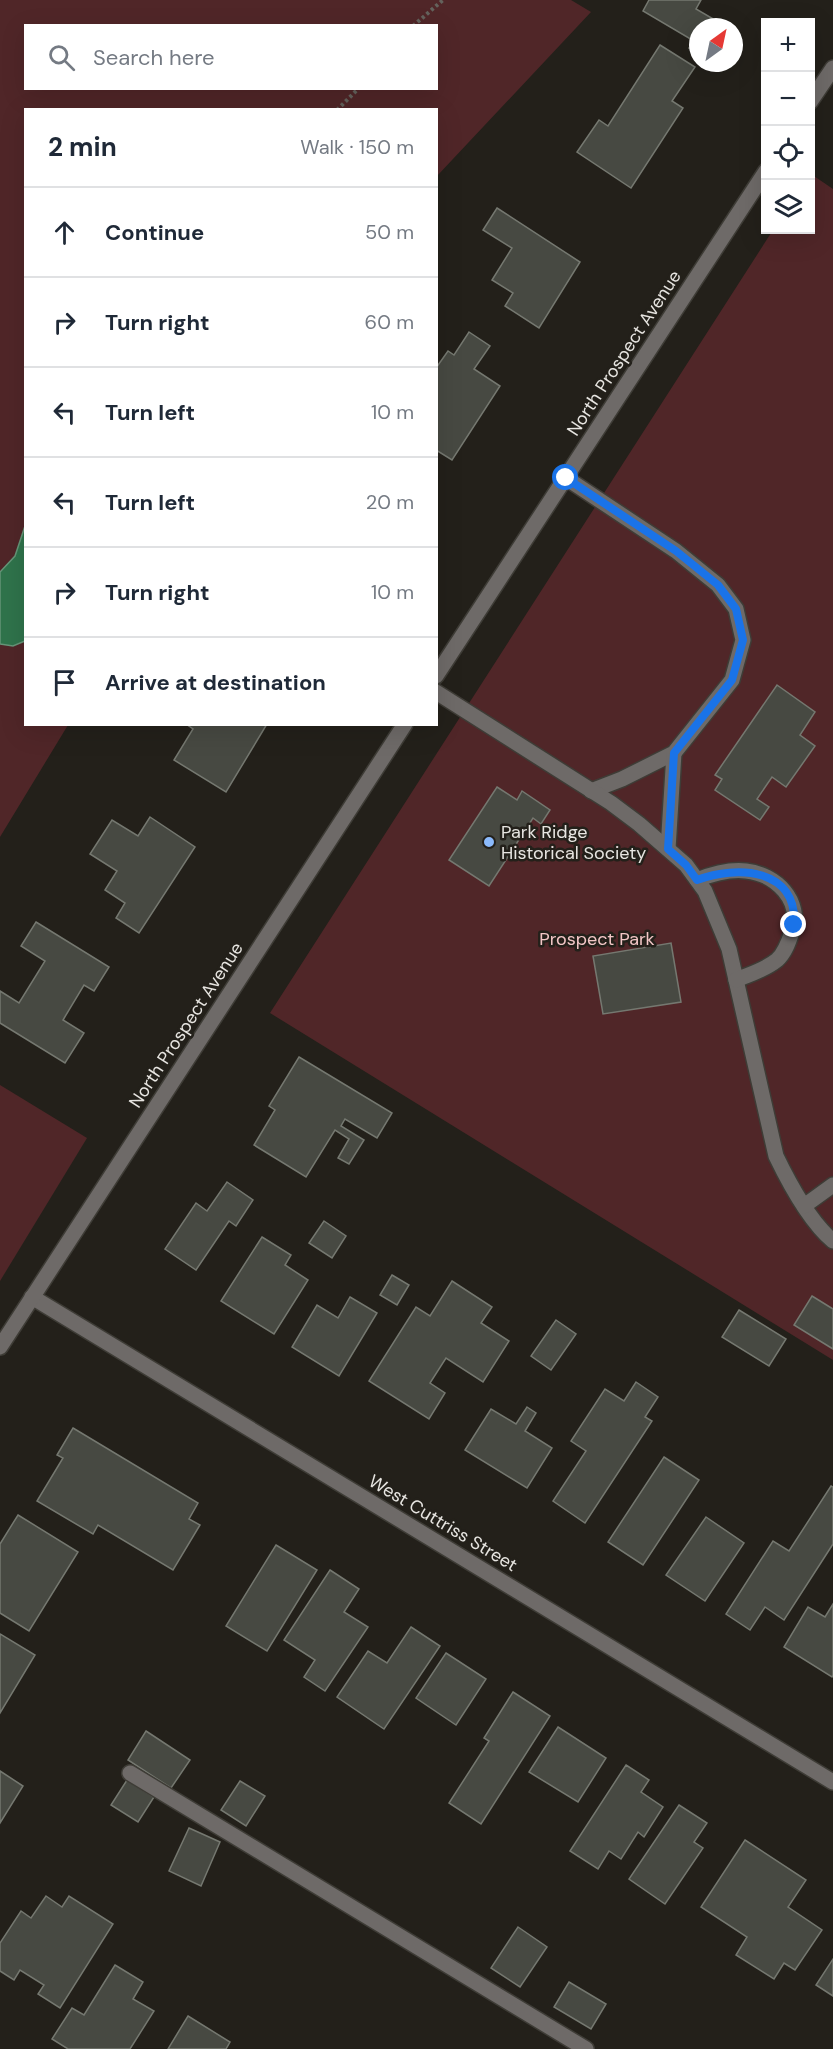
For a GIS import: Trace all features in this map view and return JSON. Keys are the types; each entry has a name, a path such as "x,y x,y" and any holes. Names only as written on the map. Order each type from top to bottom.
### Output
{"street":[{"path":"815,95 833,68"},
{"name":"North Prospect Avenue","path":"438,673 761,177"},
{"path":"566,478 676,551 718,585 736,609 743,640 732,680 674,753 622,779 591,791"},
{"path":"438,693 639,824 686,865 705,891 729,950 776,1156 804,1206 833,1241"},
{"name":"North Prospect Avenue","path":"0,1347 404,726"},
{"path":"668,849 674,753"},
{"path":"697,880 725,872 746,871 761,875 774,881 786,892 795,910 794,925 788,943 779,958 767,968 736,980"},
{"path":"804,1206 833,1185"},
{"name":"West Cuttriss Street","path":"32,1297 833,1782"},
{"path":"130,1773 586,2049"}],"path":[{"path":"415,24 443,0"},
{"path":"340,108 357,90"}],"green space":[{"path":"0,0 571,0 591,12 438,175 438,108 24,108 24,726 67,726 0,837"},
{"name":"Prospect Park","path":"815,177 833,189 833,1360 270,1013 770,234 815,234"},
{"path":"0,1085 87,1138 0,1281"}],"shaded area":[{"path":"24,529 24,641 13,646 0,644 0,572 15,556"}],"building":[{"path":"649,0 701,0 696,9 712,18 689,18 689,38 643,11"},
{"path":"660,45 689,63 689,72 692,72 672,101 683,108 631,188 577,152 599,120 608,126"},
{"path":"497,208 580,262 539,328 505,306 513,293 492,280 512,248 483,230"},
{"path":"469,332 490,346 474,369 500,386 452,460 438,451 438,365 448,351 454,355"},
{"path":"777,685 815,712 800,735 815,746 786,787 772,777 757,799 769,807 760,820 715,790 722,779 715,775"},
{"path":"189,726 266,726 226,792 174,760 193,729"},
{"name":"Park Ridge Historical Society","path":"497,787 517,800 522,791 550,810 541,824 533,818 489,886 449,860"},
{"path":"150,817 195,847 139,933 116,918 125,903 105,890 117,871 90,854 112,820 138,836"},
{"path":"36,922 109,967 94,991 84,985 63,1020 84,1033 65,1063 0,1023 0,991 19,1003 45,961 21,946"},
{"path":"671,943 681,1002 603,1014 593,956"},
{"path":"299,1057 392,1113 377,1138 345,1119 341,1126 364,1140 349,1164 338,1158 349,1139 335,1130 306,1177 254,1145 275,1110 269,1106"},
{"path":"227,1182 253,1200 236,1226 229,1221 196,1270 165,1249 196,1203 207,1211"},
{"path":"324,1221 346,1236 332,1258 309,1243"},
{"path":"262,1237 291,1255 285,1265 308,1280 274,1334 221,1301"},
{"path":"392,1275 409,1285 397,1305 380,1295"},
{"path":"452,1281 492,1307 481,1323 509,1341 483,1382 446,1358 430,1383 445,1393 429,1419 369,1381 416,1307 430,1316"},
{"path":"812,1296 833,1309 833,1349 794,1325"},
{"path":"350,1297 377,1313 339,1376 292,1347 317,1305 338,1318"},
{"path":"739,1310 786,1339 769,1366 722,1337"},
{"path":"556,1320 576,1334 551,1370 531,1356"},
{"path":"636,1382 658,1397 645,1417 652,1421 585,1523 553,1501 586,1451 571,1441 605,1389 624,1401"},
{"path":"527,1407 536,1413 525,1431 552,1448 527,1488 465,1450 491,1409 516,1424"},
{"path":"73,1428 198,1503 189,1519 200,1525 173,1570 98,1525 93,1534 37,1501 63,1458 57,1455"},
{"path":"664,1457 699,1480 643,1565 608,1542"},
{"path":"831,1486 833,1487 833,1544 784,1620 765,1607 750,1630 726,1614 773,1541 789,1551"},
{"path":"18,1515 78,1552 29,1631 0,1613 0,1544"},
{"path":"706,1517 744,1543 705,1601 666,1575"},
{"path":"276,1545 317,1570 267,1651 226,1626"},
{"path":"330,1570 359,1589 344,1612 368,1627 325,1691 304,1677 315,1660 284,1640"},
{"path":"833,1604 832,1677 784,1647 808,1607 825,1617"},
{"path":"411,1627 440,1646 384,1729 337,1697 368,1651 387,1663"},
{"path":"0,1634 35,1655 0,1713"},
{"path":"446,1653 486,1679 456,1725 416,1698"},
{"path":"513,1692 550,1716 481,1824 449,1803 489,1741 484,1738"},
{"path":"558,1727 606,1758 578,1802 529,1772"},
{"path":"146,1731 190,1760 171,1788 128,1760"},
{"path":"626,1765 649,1780 641,1792 663,1807 644,1837 638,1832 621,1859 609,1851 598,1869 570,1851"},
{"path":"0,1771 23,1786 0,1823"},
{"path":"127,1780 154,1797 138,1822 111,1805"},
{"path":"240,1781 265,1796 246,1826 221,1810"},
{"path":"679,1805 707,1823 694,1842 703,1848 665,1904 629,1879"},
{"path":"189,1828 220,1842 201,1886 169,1871"},
{"path":"745,1840 806,1880 788,1907 822,1930 795,1970 784,1963 774,1979 736,1955 747,1937 701,1907"},
{"path":"46,1896 62,1907 69,1896 113,1924 60,2008 38,1994 44,1985 20,1970 14,1980 0,1971 0,1943 21,1911 31,1918"},
{"path":"518,1927 547,1947 520,1987 491,1968"},
{"path":"833,1959 833,1996 816,1985"},
{"path":"115,1965 143,1982 133,1999 154,2011 130,2049 68,2049 52,2039 72,2008 84,2015"},
{"path":"569,1982 606,2004 591,2029 554,2007"},
{"path":"188,2016 230,2042 226,2049 168,2049"}],"place":[{"name":"Park Ridge Historical Society","path":"489,842"}],"route":[{"path":"566,478 676,551 718,585 736,609 743,640 732,680 674,753 668,849 686,865 697,880 725,872 746,871 774,881 786,892 795,910 794,925"}]}
